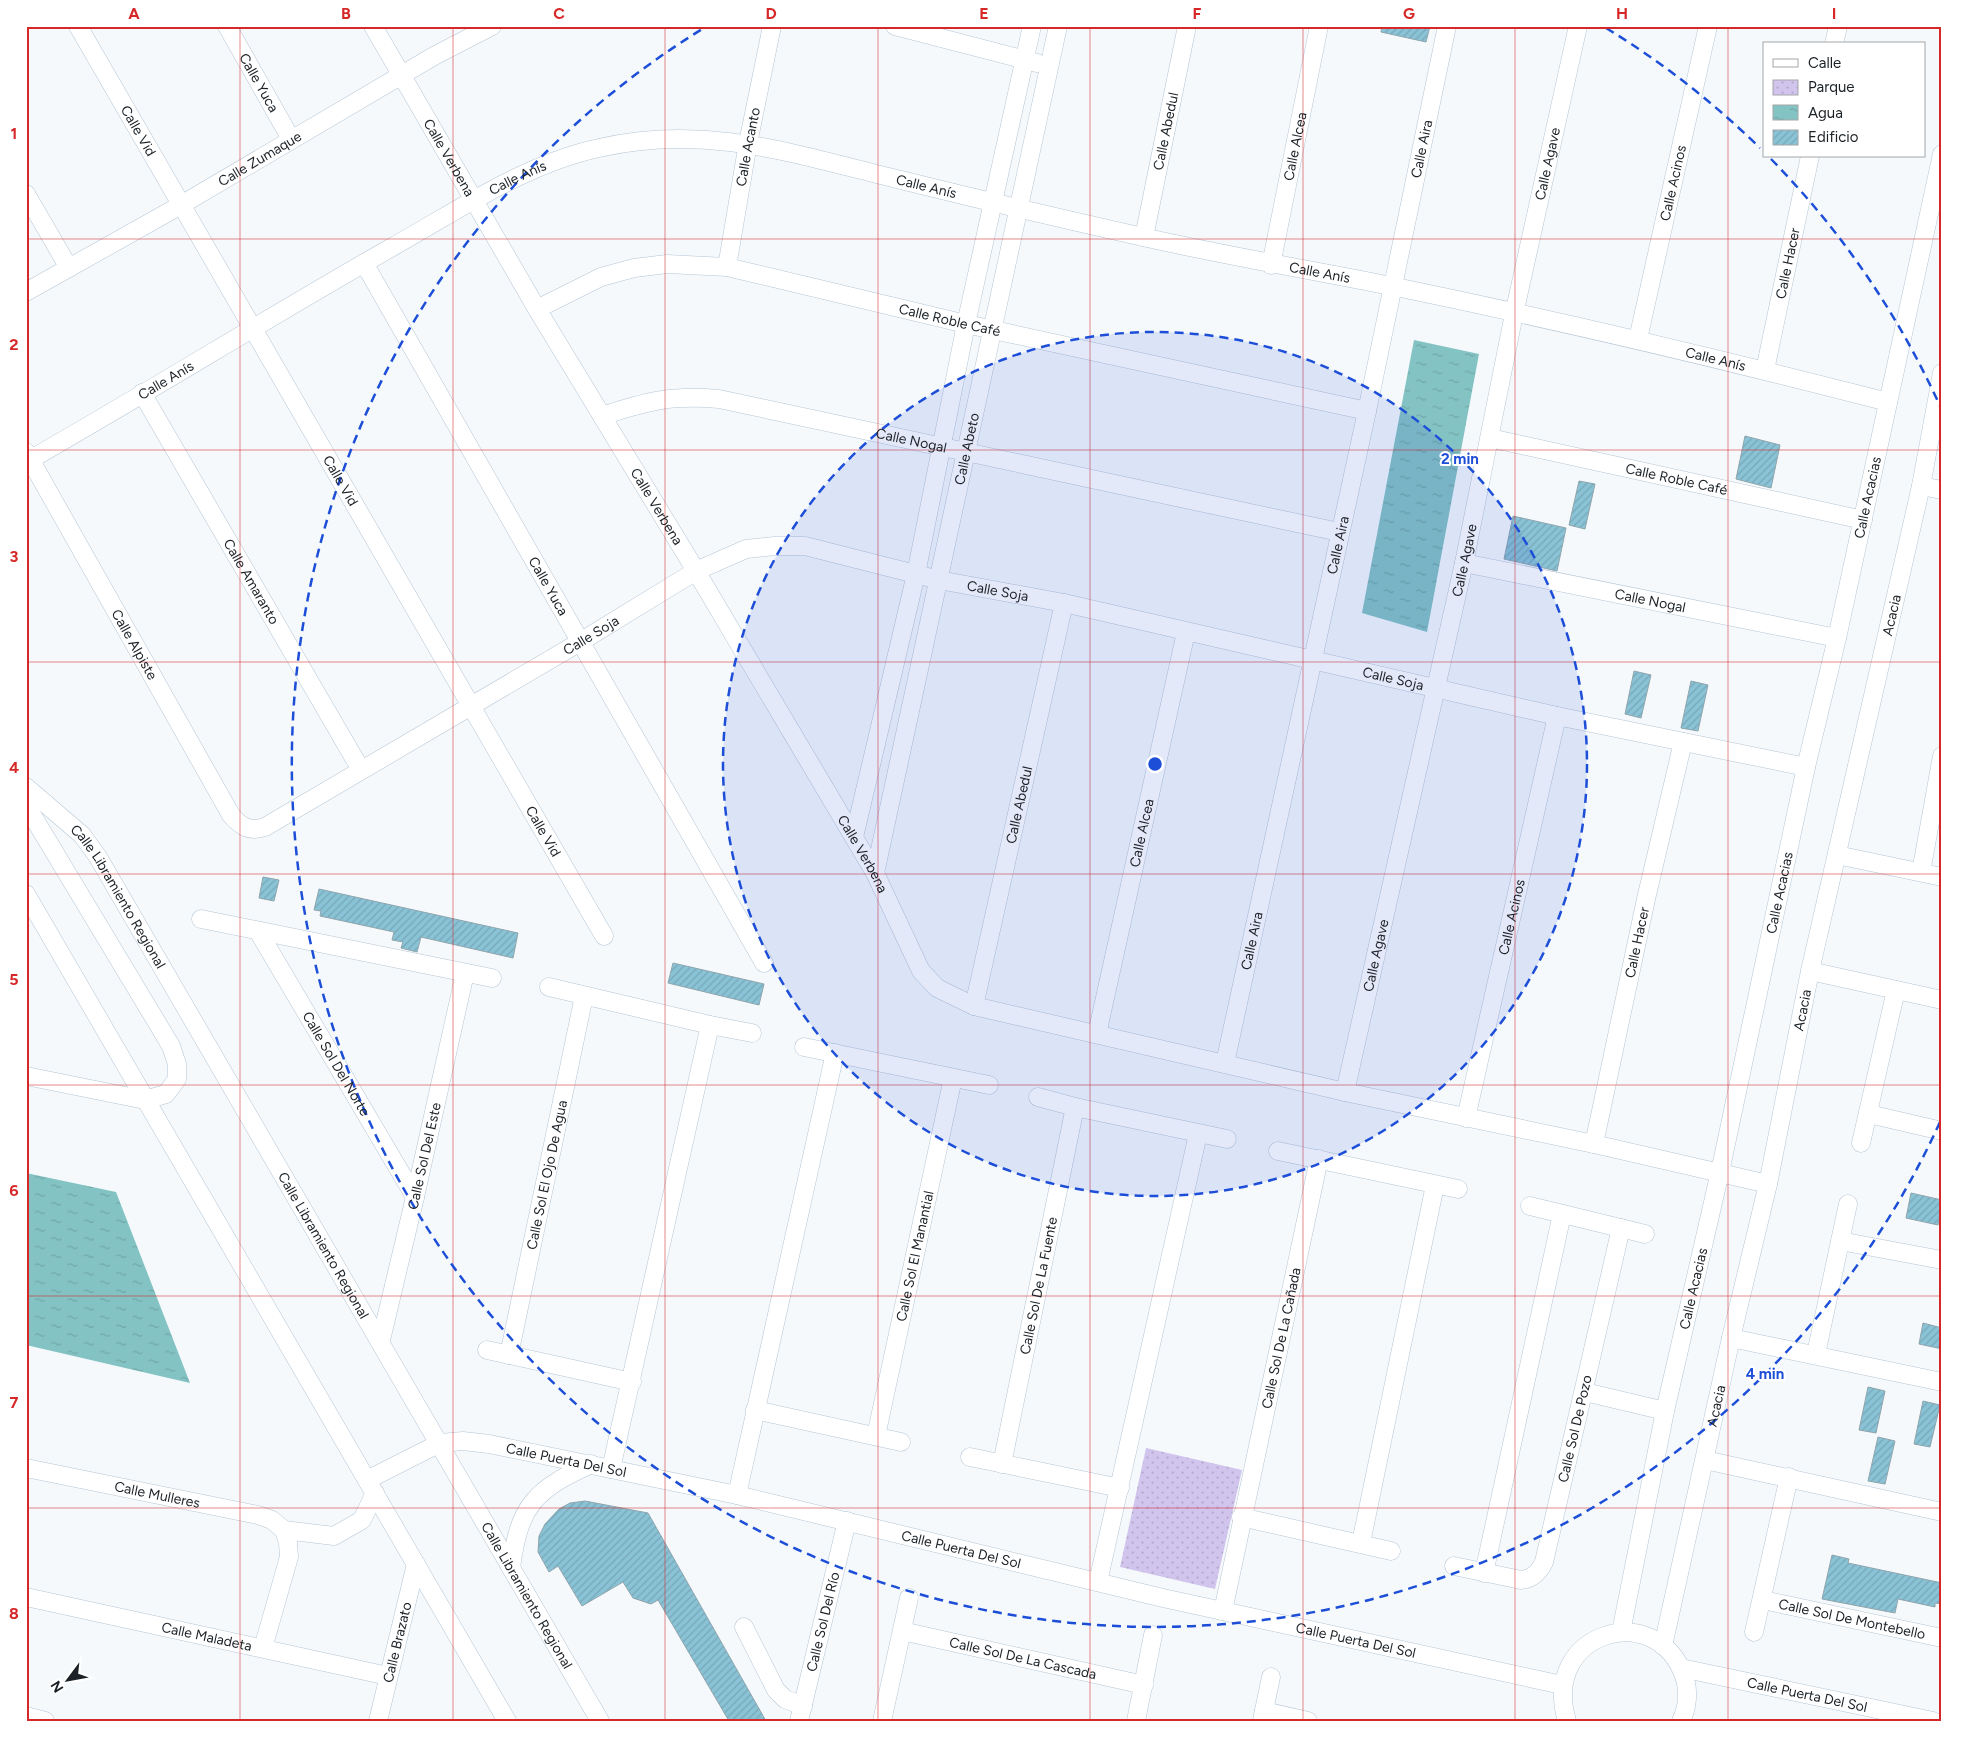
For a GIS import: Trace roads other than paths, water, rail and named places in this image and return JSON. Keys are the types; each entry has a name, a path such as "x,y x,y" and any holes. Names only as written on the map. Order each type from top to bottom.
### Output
{"street":[{"name":"Calle Vid","path":"78,26 604,936"},
{"name":"Calle Yuca","path":"227,26 291,139"},
{"name":"Calle Verbena","path":"373,26 537,309 696,571 875,873 922,971 936,988 974,1006"},
{"name":"Calle Zumaque","path":"26,292 465,38 492,26"},
{"name":"Calle Acanto","path":"727,267 748,143 772,26"},
{"name":"Calle Abeto","path":"854,837 916,574 966,324 1032,26"},
{"name":"Calle Abeto","path":"875,873 940,580 1058,26"},
{"name":"Calle Abedul","path":"1144,237 1187,26"},
{"name":"Calle Alcea","path":"1272,265 1318,26"},
{"name":"Calle Aira","path":"1225,1063 1313,662 1339,532 1394,287 1447,26"},
{"name":"Calle Agave","path":"1345,1092 1464,563 1514,314 1578,26"},
{"name":"Calle Acinos","path":"1638,339 1708,26"},
{"path":"1834,42 1838,26"},
{"path":"900,27 1050,67"},
{"name":"Calle Anís","path":"28,458 473,201 550,162 596,148 631,141 674,138 748,143 1144,237 1272,265 1394,287 1638,339 1888,402"},
{"name":"Calle Acacias","path":"1621,1632 1665,1411 1720,1172 1806,767 1837,638 1942,154"},
{"name":"Calle Hacer","path":"1765,370 1810,158"},
{"path":"26,194 69,268"},
{"name":"Calle Yuca","path":"364,263 764,963"},
{"name":"Calle Roble Café","path":"537,309 601,277 634,268 667,264 727,267 992,330 1367,412"},
{"name":"Acacia","path":"1664,1646 1731,1338 1768,1184 1810,971 1921,486 1942,373"},
{"name":"Calle Amaranto","path":"142,393 361,770"},
{"name":"Calle Nogal","path":"602,416 640,403 671,398 719,399 1339,532"},
{"name":"Calle Roble Café","path":"1490,438 1863,520"},
{"name":"Calle Alpiste","path":"28,458 231,815 243,827 251,829"},
{"path":"1921,486 1942,490"},
{"name":"Calle Soja","path":"251,829 265,827 580,642 696,571 746,549 775,546 805,546 940,580 1064,604 1557,716 1806,767"},
{"name":"Calle Nogal","path":"1464,563 1837,638"},
{"name":"Calle Abedul","path":"974,1006 1064,604"},
{"name":"Calle Alcea","path":"1097,1034 1186,632"},
{"name":"Calle Acinos","path":"1466,1118 1557,716"},
{"name":"Calle Hacer","path":"1594,1144 1646,899 1684,742"},
{"path":"1921,872 1942,756"},
{"name":"Calle Libramiento Regional","path":"26,787 82,835 98,857 381,1340 510,1568 600,1721"},
{"path":"26,805 171,1046 177,1064 177,1079 166,1094 145,1100 26,1076"},
{"path":"1837,855 1942,877"},
{"path":"26,894 506,1721"},
{"path":"201,919 492,978"},
{"name":"Calle Sol Del Norte","path":"258,931 416,1196"},
{"path":"1810,971 1942,1000"},
{"name":"Calle Sol Del Este","path":"381,1340 416,1196 465,972"},
{"path":"549,987 710,1025 752,1032"},
{"path":"1861,1144 1896,990"},
{"name":"Calle Sol El Ojo De Agua","path":"509,1355 584,996"},
{"path":"974,1006 1345,1092 1594,1144 1768,1184"},
{"path":"611,1469 632,1382 710,1025"},
{"path":"804,1047 989,1085"},
{"path":"737,1495 754,1410 835,1053"},
{"name":"Calle Sol El Manantial","path":"876,1436 953,1078"},
{"path":"1038,1096 1198,1134 1227,1139"},
{"name":"Calle Sol De La Fuente","path":"1002,1464 1075,1106"},
{"path":"1869,1114 1942,1132"},
{"path":"1098,1582 1198,1134"},
{"path":"1278,1151 1458,1189"},
{"name":"Calle Sol De La Cañada","path":"1223,1611 1241,1517 1319,1159"},
{"path":"1361,1544 1435,1185"},
{"path":"1816,1354 1848,1204"},
{"path":"1530,1206 1645,1234"},
{"path":"1484,1573 1562,1214"},
{"name":"Calle Sol De Pozo","path":"1454,1566 1528,1580 1539,1571 1544,1562 1621,1228"},
{"path":"1840,1241 1942,1260"},
{"path":"1731,1338 1816,1354 1942,1382"},
{"path":"487,1350 632,1382"},
{"path":"1584,1392 1665,1411"},
{"path":"754,1410 901,1442"},
{"name":"Calle Puerta Del Sol","path":"371,1487 440,1443 463,1441 489,1444 737,1495 1223,1611 1562,1685"},
{"path":"970,1457 1120,1488"},
{"path":"1705,1460 1942,1512"},
{"path":"510,1568 517,1528 526,1509 538,1495 555,1481 591,1464"},
{"name":"Calle Mulleres","path":"26,1468 258,1516 272,1520 284,1530"},
{"name":"Calle Sol De Montebello","path":"1754,1632 1763,1600 1789,1477"},
{"path":"263,1648 289,1557 288,1543 284,1530 334,1536 362,1520 371,1487"},
{"path":"1241,1517 1391,1551"},
{"name":"Calle Sol Del Río","path":"801,1713 847,1521"},
{"name":"Calle Brazato","path":"378,1721 416,1564"},
{"name":"Calle Maladeta","path":"26,1597 388,1676"},
{"path":"882,1721 909,1598"},
{"name":"Calle Sol De Montebello","path":"1763,1600 1942,1638"},
{"path":"744,1627 776,1690 801,1713"},
{"name":"Calle Sol De La Cascada","path":"902,1631 1144,1686"},
{"path":"1567,1721 1562,1703 1562,1685 1567,1669 1576,1654 1589,1643 1604,1636 1621,1632 1648,1637 1664,1646 1681,1668 1686,1683 1687,1699 1681,1721"},
{"path":"1136,1721 1154,1635"},
{"name":"Calle Puerta Del Sol","path":"1681,1668 1933,1721"},
{"path":"1271,1677 1263,1716 1308,1721"},
{"path":"26,1716 45,1721"}],"water":[{"path":"1414,340 1479,354 1427,632 1362,613"},
{"path":"26,1173 116,1192 190,1383 26,1345"}]}
